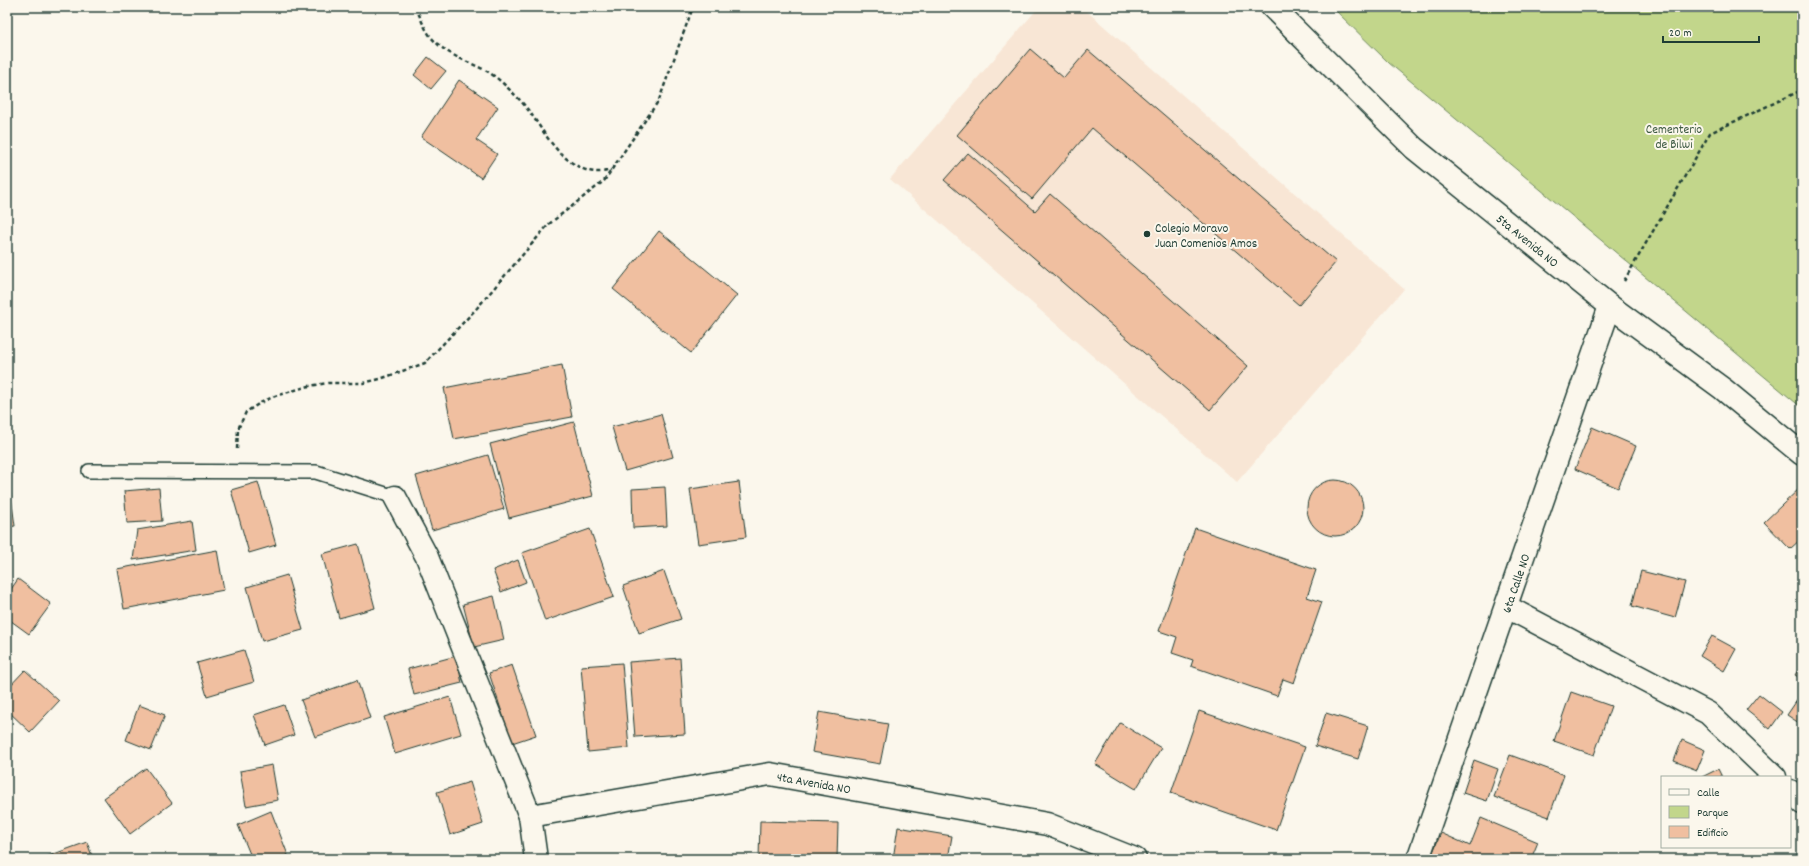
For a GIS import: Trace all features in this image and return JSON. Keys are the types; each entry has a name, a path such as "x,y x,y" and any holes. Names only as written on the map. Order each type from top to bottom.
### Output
{"street":[{"name":"5ta Avenida NO","path":"1272,7 1414,148 1610,306 1723,389 1802,454"},
{"name":"6ta Calle NO","path":"1418,859 1507,607 1610,306"},
{"path":"395,497 427,557 530,816 536,859"},
{"path":"1507,607 1708,713 1774,776"},
{"name":"4ta Avenida NO","path":"530,816 770,774 1048,824 1135,859"},
{"path":"1791,792 1802,802"}],"lane":[{"path":"88,471 316,472 395,497"}],"path":[{"path":"416,7 431,36 455,58 484,70 505,85 527,107 553,146 561,155 588,171 601,173 612,170"},
{"path":"250,471 241,463 237,448 238,429 246,412 260,403 293,390 328,383 363,382 380,379 425,363 477,308 549,224 604,181 659,100 694,7"},
{"path":"1610,306 1710,133 1802,90"}],"shaded area":[{"name":"Colegio Moravo Juan Comenios Amos","path":"1039,7 1082,7 1404,289 1237,482 890,179"}],"green space":[{"name":"Cementerio de Bilwi","path":"1332,7 1802,7 1802,408 1389,63"}],"building":[{"path":"1030,49 1064,78 1088,50 1336,262 1299,305 1092,128 1032,199 957,135"},
{"path":"428,57 446,71 431,89 414,75"},
{"path":"459,80 498,107 476,140 497,154 481,178 421,137"},
{"path":"968,153 1035,211 1050,194 1248,366 1210,410 944,180"},
{"path":"659,231 737,295 691,353 613,289"},
{"path":"562,365 572,417 454,439 444,388"},
{"path":"661,414 673,457 625,471 612,427"},
{"path":"574,422 593,496 509,518 490,444"},
{"path":"1592,427 1636,446 1618,488 1575,469"},
{"path":"488,455 504,509 432,530 416,476"},
{"path":"7,467 15,526 7,527"},
{"path":"1329,480 1341,480 1351,484 1359,492 1363,502 1363,514 1359,524 1351,532 1341,536 1329,536 1319,532 1311,524 1307,514 1307,502 1311,492 1319,484"},
{"path":"258,482 276,545 249,553 231,490"},
{"path":"739,482 746,537 698,544 690,489"},
{"path":"665,487 667,526 633,528 632,489"},
{"path":"159,488 162,521 127,523 124,491"},
{"path":"1800,488 1802,490 1802,538 1790,549 1764,522"},
{"path":"192,521 196,550 133,560 137,530"},
{"path":"1195,528 1316,570 1307,597 1322,602 1294,683 1283,679 1277,696 1191,666 1193,660 1172,653 1177,637 1159,631"},
{"path":"590,529 614,597 545,621 522,553"},
{"path":"358,544 375,608 339,618 322,554"},
{"path":"217,550 224,590 124,609 117,569"},
{"path":"518,560 526,582 501,592 493,570"},
{"path":"664,571 681,619 639,633 623,586"},
{"path":"1641,571 1685,582 1675,618 1632,606"},
{"path":"287,575 303,630 262,641 247,587"},
{"path":"18,579 51,604 29,634 7,618 7,595"},
{"path":"494,596 504,640 474,647 463,604"},
{"path":"1712,636 1736,649 1724,671 1700,656"},
{"path":"7,644 11,656 7,657"},
{"path":"244,650 254,682 207,696 197,663"},
{"path":"456,656 462,683 414,695 408,669"},
{"path":"680,658 685,734 635,737 629,662"},
{"path":"622,663 629,748 588,752 581,666"},
{"path":"1802,664 1802,679 1795,675"},
{"path":"512,665 536,735 512,743 489,673"},
{"path":"25,670 59,701 30,732 7,710 7,689"},
{"path":"357,680 370,718 315,737 301,700"},
{"path":"1571,692 1611,706 1594,755 1554,741"},
{"path":"1802,693 1802,725 1787,715"},
{"path":"1759,694 1782,712 1770,729 1746,710"},
{"path":"450,697 461,734 395,754 384,717"},
{"path":"139,705 165,715 151,750 126,740"},
{"path":"284,705 294,735 265,745 254,715"},
{"path":"1199,711 1305,747 1276,830 1171,793"},
{"path":"819,712 888,724 880,764 812,752"},
{"path":"1326,713 1368,726 1358,759 1315,746"},
{"path":"1120,723 1161,748 1136,789 1095,764"},
{"path":"1682,740 1705,750 1697,770 1674,761"},
{"path":"1510,755 1564,775 1549,817 1494,797"},
{"path":"1474,760 1498,769 1487,801 1463,793"},
{"path":"272,765 278,800 246,806 240,771"},
{"path":"146,768 172,803 130,834 104,798"},
{"path":"1718,769 1722,776 1704,776"},
{"path":"470,782 483,824 450,835 437,792"},
{"path":"271,811 288,855 279,859 252,859 238,825"},
{"path":"1481,818 1538,842 1531,859 1430,859 1441,833 1470,846"},
{"path":"760,821 838,823 837,859 759,859"},
{"path":"898,827 952,836 948,859 893,859"},
{"path":"87,842 93,859 40,859"}],"place":[{"name":"Colegio Moravo Juan Comenios Amos","path":"1147,234"}]}
